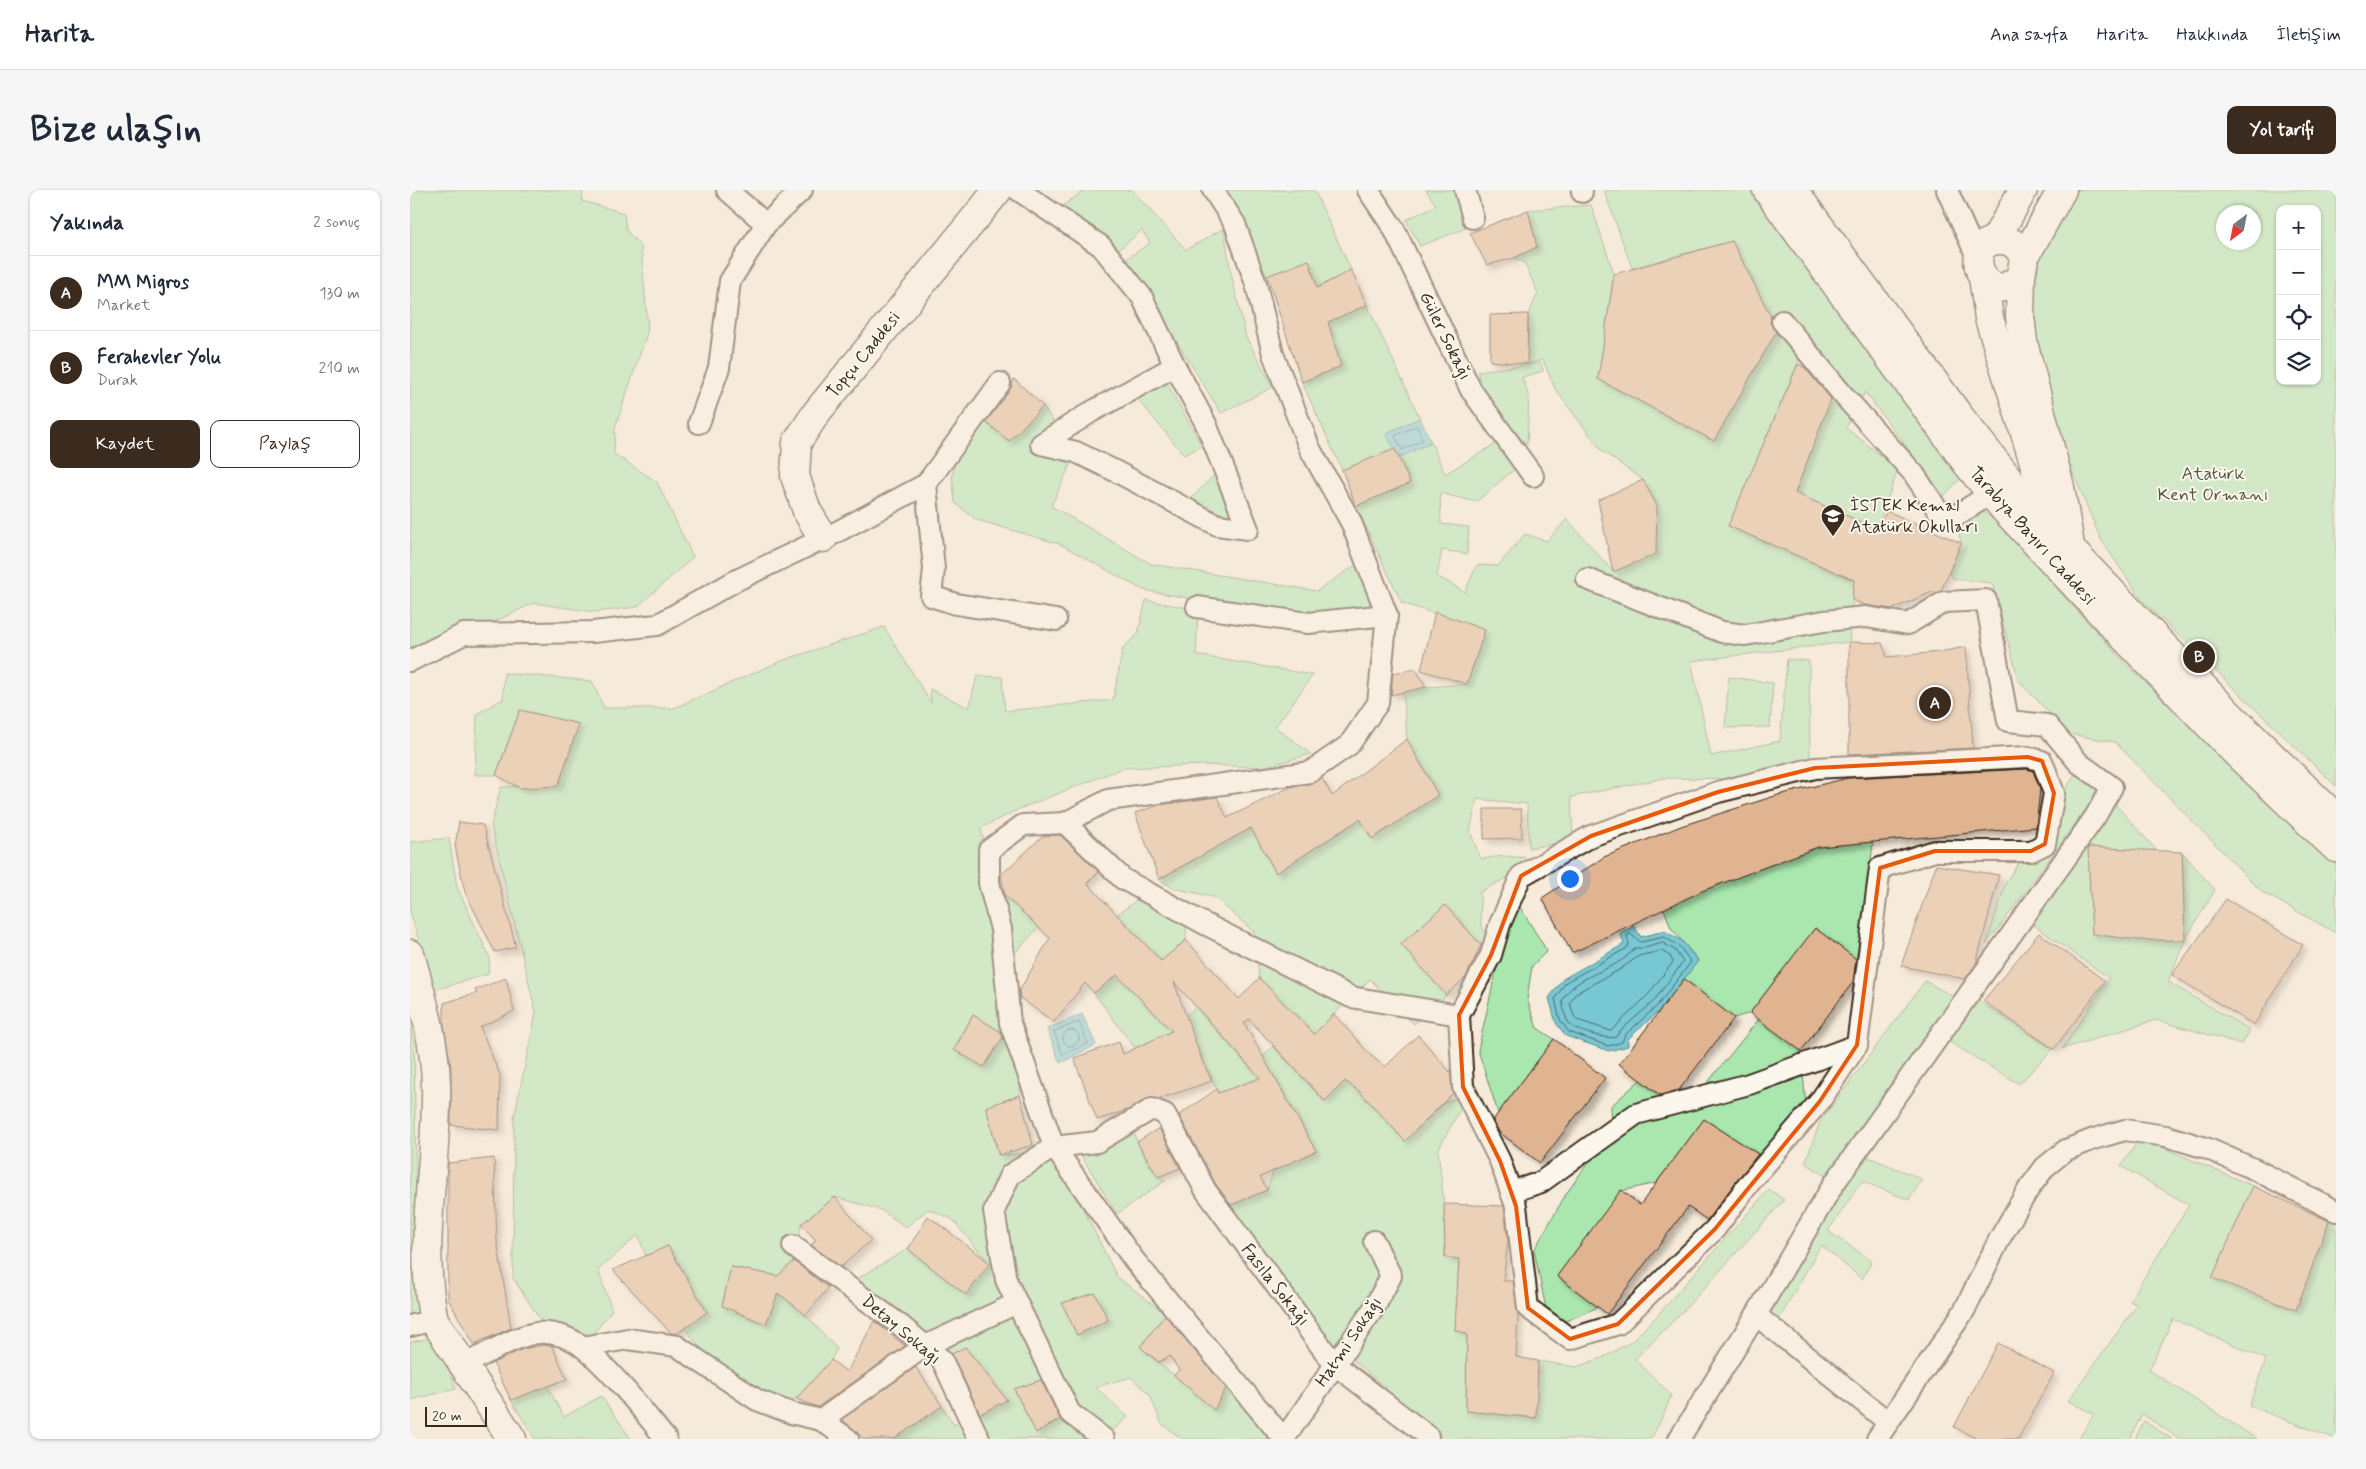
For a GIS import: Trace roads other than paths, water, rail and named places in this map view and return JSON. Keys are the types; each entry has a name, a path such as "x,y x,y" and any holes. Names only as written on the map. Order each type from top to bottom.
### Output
{"main road":[{"name":"Tarabya Bayırı Caddesi","path":"1767,190 1951,441 1997,482 2060,549 2237,754 2336,848"},
{"name":"Tarabya Bayırı Caddesi","path":"1793,190 1997,482"},
{"path":"2023,190 1986,255 1989,318 2060,549"},
{"path":"1986,255 1988,283 2002,287 2015,283 2062,190"},
{"name":"Topçu Caddesi","path":"823,538 807,511 795,476 797,442 823,404 1000,191"},
{"path":"1986,255 2002,240 2013,244 2023,267 2020,316 2023,342 2060,487 2060,549"},
{"path":"1997,482 2026,474 2032,462 2032,455"},
{"name":"Tarabya Bayırı Caddesi","path":"2060,549 2336,818"},
{"path":"410,954 429,1024 436,1086 422,1323 463,1365 512,1439"}],"street":[{"path":"727,190 766,224"},
{"path":"699,423 719,368 730,281 766,224 802,190"},
{"path":"1212,190 1235,224 1256,284 1273,354 1310,449 1351,522 1387,615 1378,703 1349,745 1310,772 1108,800 1065,823 1023,825 990,850 989,883 1001,928 1010,1023 1054,1147 1134,1260 1284,1439"},
{"name":"Güler Sokağı","path":"1368,190 1394,229 1471,390 1533,476"},
{"path":"1465,190 1473,218"},
{"path":"1947,190 1961,218 1986,255"},
{"path":"1000,191 1100,246 1142,297 1175,366 1206,424 1248,529 1217,525 1100,463 1076,452 1041,444 1091,412 1175,366"},
{"path":"1782,321 1844,396 1914,474 1937,509 1954,517 1997,482"},
{"path":"410,661 464,634 593,632 657,625 735,581 823,538 926,484 1000,383"},
{"path":"926,484 934,569 931,596 956,604 1056,620"},
{"path":"1587,579 1722,632 1745,635 1824,621 1866,617 1908,624 1944,602 1986,600 2008,721 2047,725 2079,763 2112,788 2095,817 1833,1184 1756,1315 1679,1439"},
{"path":"1197,607 1308,624 1387,615"},
{"path":"2054,793 2042,761 2028,757 1815,768 1718,792 1591,836 1520,876 1500,924 1491,955 1459,1015 1463,1087 1500,1161 1516,1206 1528,1308 1570,1339 1618,1324 1715,1229 1751,1181 1820,1101 1857,1045 1880,868 1935,851 2031,851 2045,844 2054,793 2069,753"},
{"path":"1065,823 1123,879 1203,923 1351,997 1459,1015"},
{"path":"1511,1192 1541,1182 1636,1114 1749,1084 1857,1045"},
{"name":"Fasıla Sokağı","path":"1054,1147 1097,1142 1152,1109 1165,1114 1206,1191 1334,1364 1428,1436"},
{"path":"1877,1439 1964,1311 2000,1238 2028,1190 2045,1167 2066,1150 2094,1139 2126,1130 2166,1136 2206,1148 2256,1170 2336,1211"},
{"path":"1054,1147 1010,1175 994,1211 1006,1280 1070,1413 1104,1439"},
{"name":"Hatmi Sokağı","path":"1284,1439 1374,1308 1391,1276 1374,1241"},
{"name":"Detay Sokağı","path":"793,1246 900,1325 942,1360 979,1439"},
{"path":"821,1420 925,1346 1017,1303"},
{"path":"1756,1315 1888,1422"},
{"path":"463,1365 535,1334 554,1334 583,1347 624,1389 666,1439"},
{"path":"583,1347 628,1339 676,1346 757,1400 791,1413 821,1420 848,1439"}],"water":[{"path":"1420,418 1431,442 1399,458 1386,433"},
{"path":"1634,926 1641,937 1664,931 1682,941 1698,961 1661,1009 1628,1039 1628,1046 1609,1051 1566,1036 1556,1023 1549,998 1563,979 1624,944 1620,933"},
{"path":"1082,1014 1096,1045 1060,1063 1047,1029"}],"place":[{"name":"İSTEK Kemal Atatürk Okulları","path":"1833,537"},
{"name":"Ferahevler Yolu","path":"2199,657"},
{"name":"MM Migros","path":"1935,703"}],"park label":[{"name":"Atatürk Kent Ormanı","path":"2213,484"}]}
